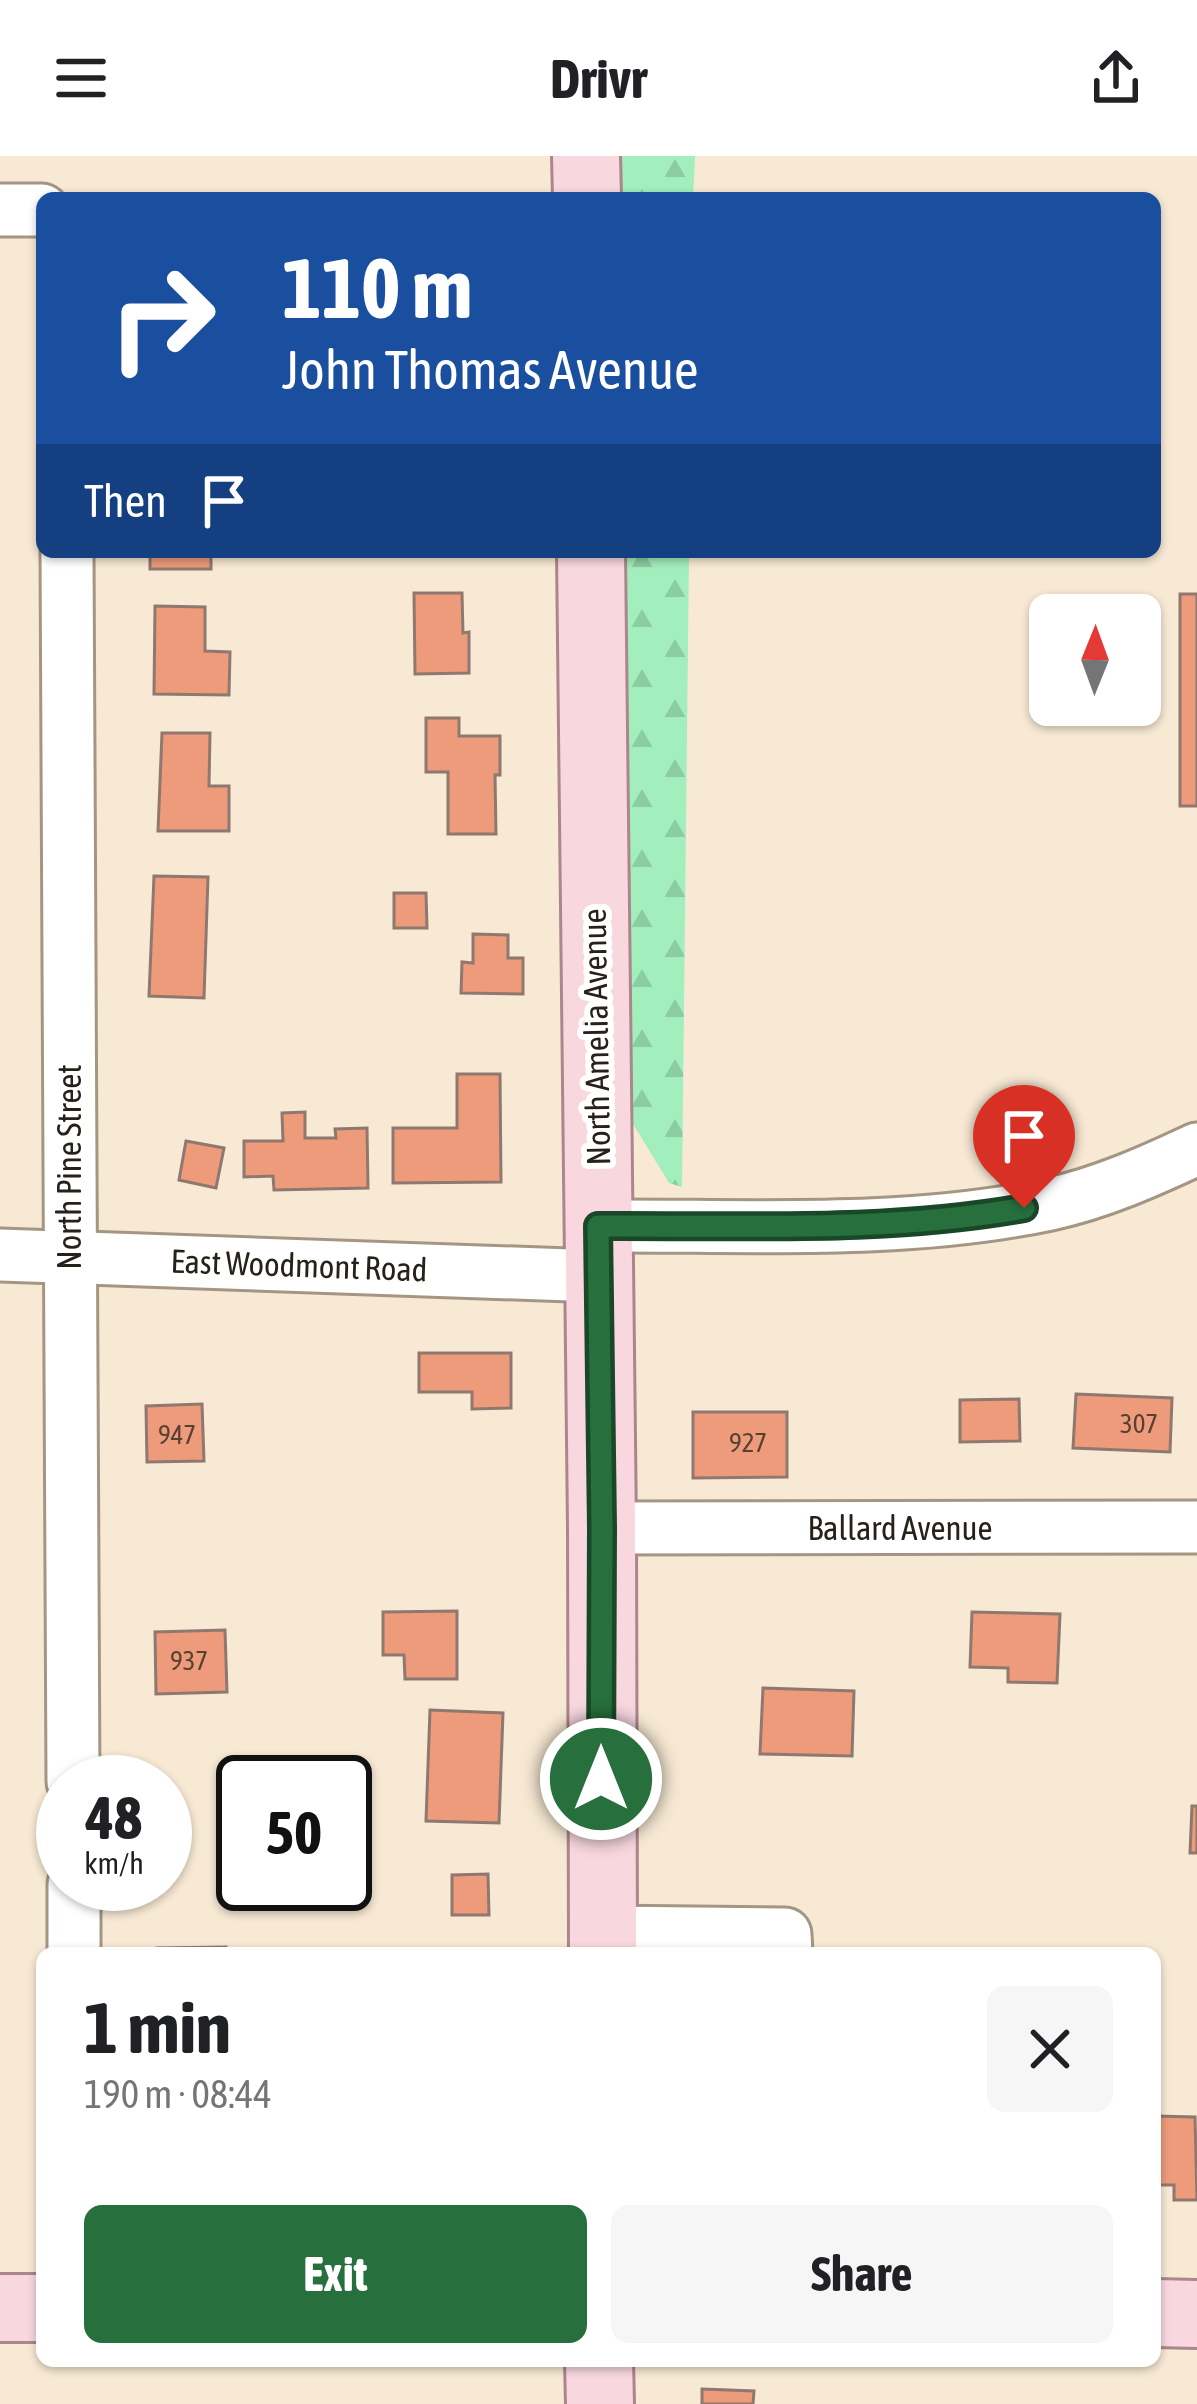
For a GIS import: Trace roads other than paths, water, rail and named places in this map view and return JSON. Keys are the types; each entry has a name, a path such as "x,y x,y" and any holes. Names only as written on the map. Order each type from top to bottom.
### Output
{"main road":[{"path":"586,156 586,192"},
{"name":"North Amelia Avenue","path":"591,558 603,1942"},
{"path":"0,2308 36,2308"},
{"path":"1161,2313 1197,2314"},
{"path":"599,2367 600,2404"}],"street":[{"path":"0,210 36,210"},
{"name":"North Pine Street","path":"68,558 73,1755"},
{"name":"East Woodmont Road","path":"0,1255 598,1251 955,1220 1093,1192 1197,1149"},
{"name":"Ballard Avenue","path":"602,1528 1197,1527"},
{"path":"74,1911 74,1947"},
{"path":"603,1942 784,1934 785,1947"}]}
